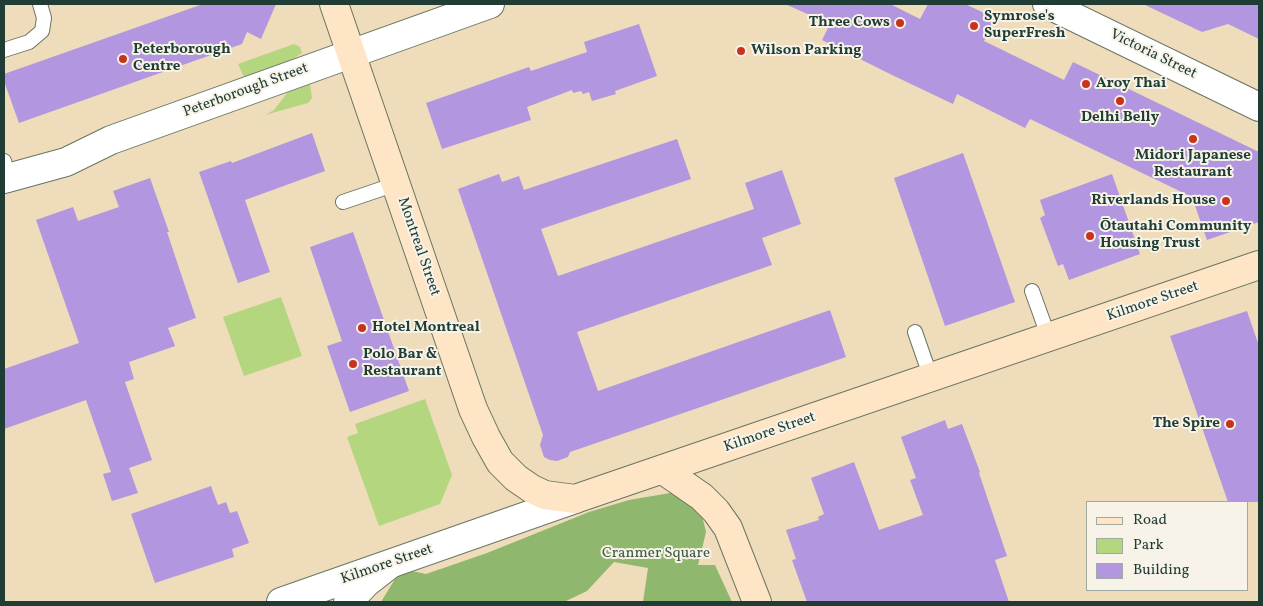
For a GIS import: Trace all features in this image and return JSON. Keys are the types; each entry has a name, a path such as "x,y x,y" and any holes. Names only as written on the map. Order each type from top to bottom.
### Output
{"main road":[{"name":"Montreal Street","path":"334,4 474,408 486,437 500,462 516,478 532,490 545,495 575,499"},
{"name":"Kilmore Street","path":"575,499 1259,265"},
{"path":"663,470 702,497 716,511 728,528 736,545 757,602"}],"street":[{"name":"Peterborough Street","path":"6,173 66,162 111,140 490,4"},
{"name":"Victoria Street","path":"1047,4 1259,107"},
{"name":"Kilmore Street","path":"281,602 575,499"},
{"path":"348,602 366,583 389,565"}],"lane":[{"path":"4,50 29,42 42,32 44,18 40,4"},
{"path":"344,202 396,184"},
{"path":"1032,291 1049,338"},
{"path":"915,332 931,378"}],"green space":[{"path":"294,44 300,47 302,53 290,61 269,70 244,77 238,64"},
{"path":"310,84 312,98 308,103 265,115 274,110 288,92"},
{"path":"281,297 302,356 244,376 223,317"},
{"path":"425,399 452,475 440,504 379,526 347,437 358,433 355,424"},
{"name":"Cranmer Square","path":"676,492 699,503 706,532 698,565 715,565 732,602 643,602 648,568 614,562 587,591 564,602 381,602 395,579 407,570 426,574 487,553 589,512 629,500"}],"building":[{"name":"Peterborough Centre","path":"203,4 276,4 261,39 247,32 242,44 19,123 4,81 4,74"},
{"path":"785,4 890,4 920,19 928,4 965,4 995,18 984,41 1064,80 1073,62 1259,152 1259,222 1207,240 1192,197 1030,119 1025,128 957,94 953,104 822,40 830,24"},
{"path":"1143,4 1259,4 1259,39 1228,24 1202,32"},
{"path":"639,24 657,76 615,91 616,94 592,101 589,92 583,94 581,91 573,93 572,90 527,107 531,120 442,149 426,103 529,67 531,71 587,52 584,42"},
{"path":"312,133 325,171 245,200 270,272 238,283 199,172 231,161 232,163"},
{"path":"677,139 691,179 541,229 558,276 754,209 745,183 782,170 801,224 762,238 772,265 577,332 598,391 830,310 846,357 570,452 568,457 557,461 550,460 544,457 540,445 543,435 458,189 499,174 502,182 519,176 524,190"},
{"path":"963,153 1015,302 945,326 894,178"},
{"name":"Ōtautahi Community Housing Trust","path":"1112,174 1140,254 1069,280 1063,264 1058,266 1040,218 1045,215 1040,200"},
{"path":"150,178 196,318 168,328 175,346 129,362 134,379 125,382 152,460 129,468 138,493 112,501 103,474 111,472 86,400 4,429 4,369 79,343 36,220 73,207 78,221 119,207 113,191"},
{"name":"Hotel Montreal","path":"353,232 409,391 350,412 327,346 342,341 310,247"},
{"name":"The Spire","path":"1247,311 1259,346 1259,502 1228,501 1170,336"},
{"path":"945,420 948,429 962,424 980,472 1007,556 995,560 1009,602 807,602 792,560 796,559 786,530 819,520 818,517 824,514 811,478 854,462 879,530 923,515 910,480 916,478 901,437"},
{"path":"211,486 218,505 226,502 230,513 237,511 249,543 232,549 234,557 155,583 131,514"}],"place":[{"name":"Three Cows","path":"900,23"},
{"name":"Symrose's SuperFresh","path":"974,26"},
{"name":"Wilson Parking","path":"741,51"},
{"name":"Peterborough Centre","path":"123,59"},
{"name":"Aroy Thai","path":"1086,84"},
{"name":"Delhi Belly","path":"1120,101"},
{"name":"Midori Japanese Restaurant","path":"1193,139"},
{"name":"Riverlands House","path":"1226,201"},
{"name":"Ōtautahi Community Housing Trust","path":"1090,236"},
{"name":"Hotel Montreal","path":"362,328"},
{"name":"Polo Bar & Restaurant","path":"353,364"},
{"name":"The Spire","path":"1230,424"}]}
